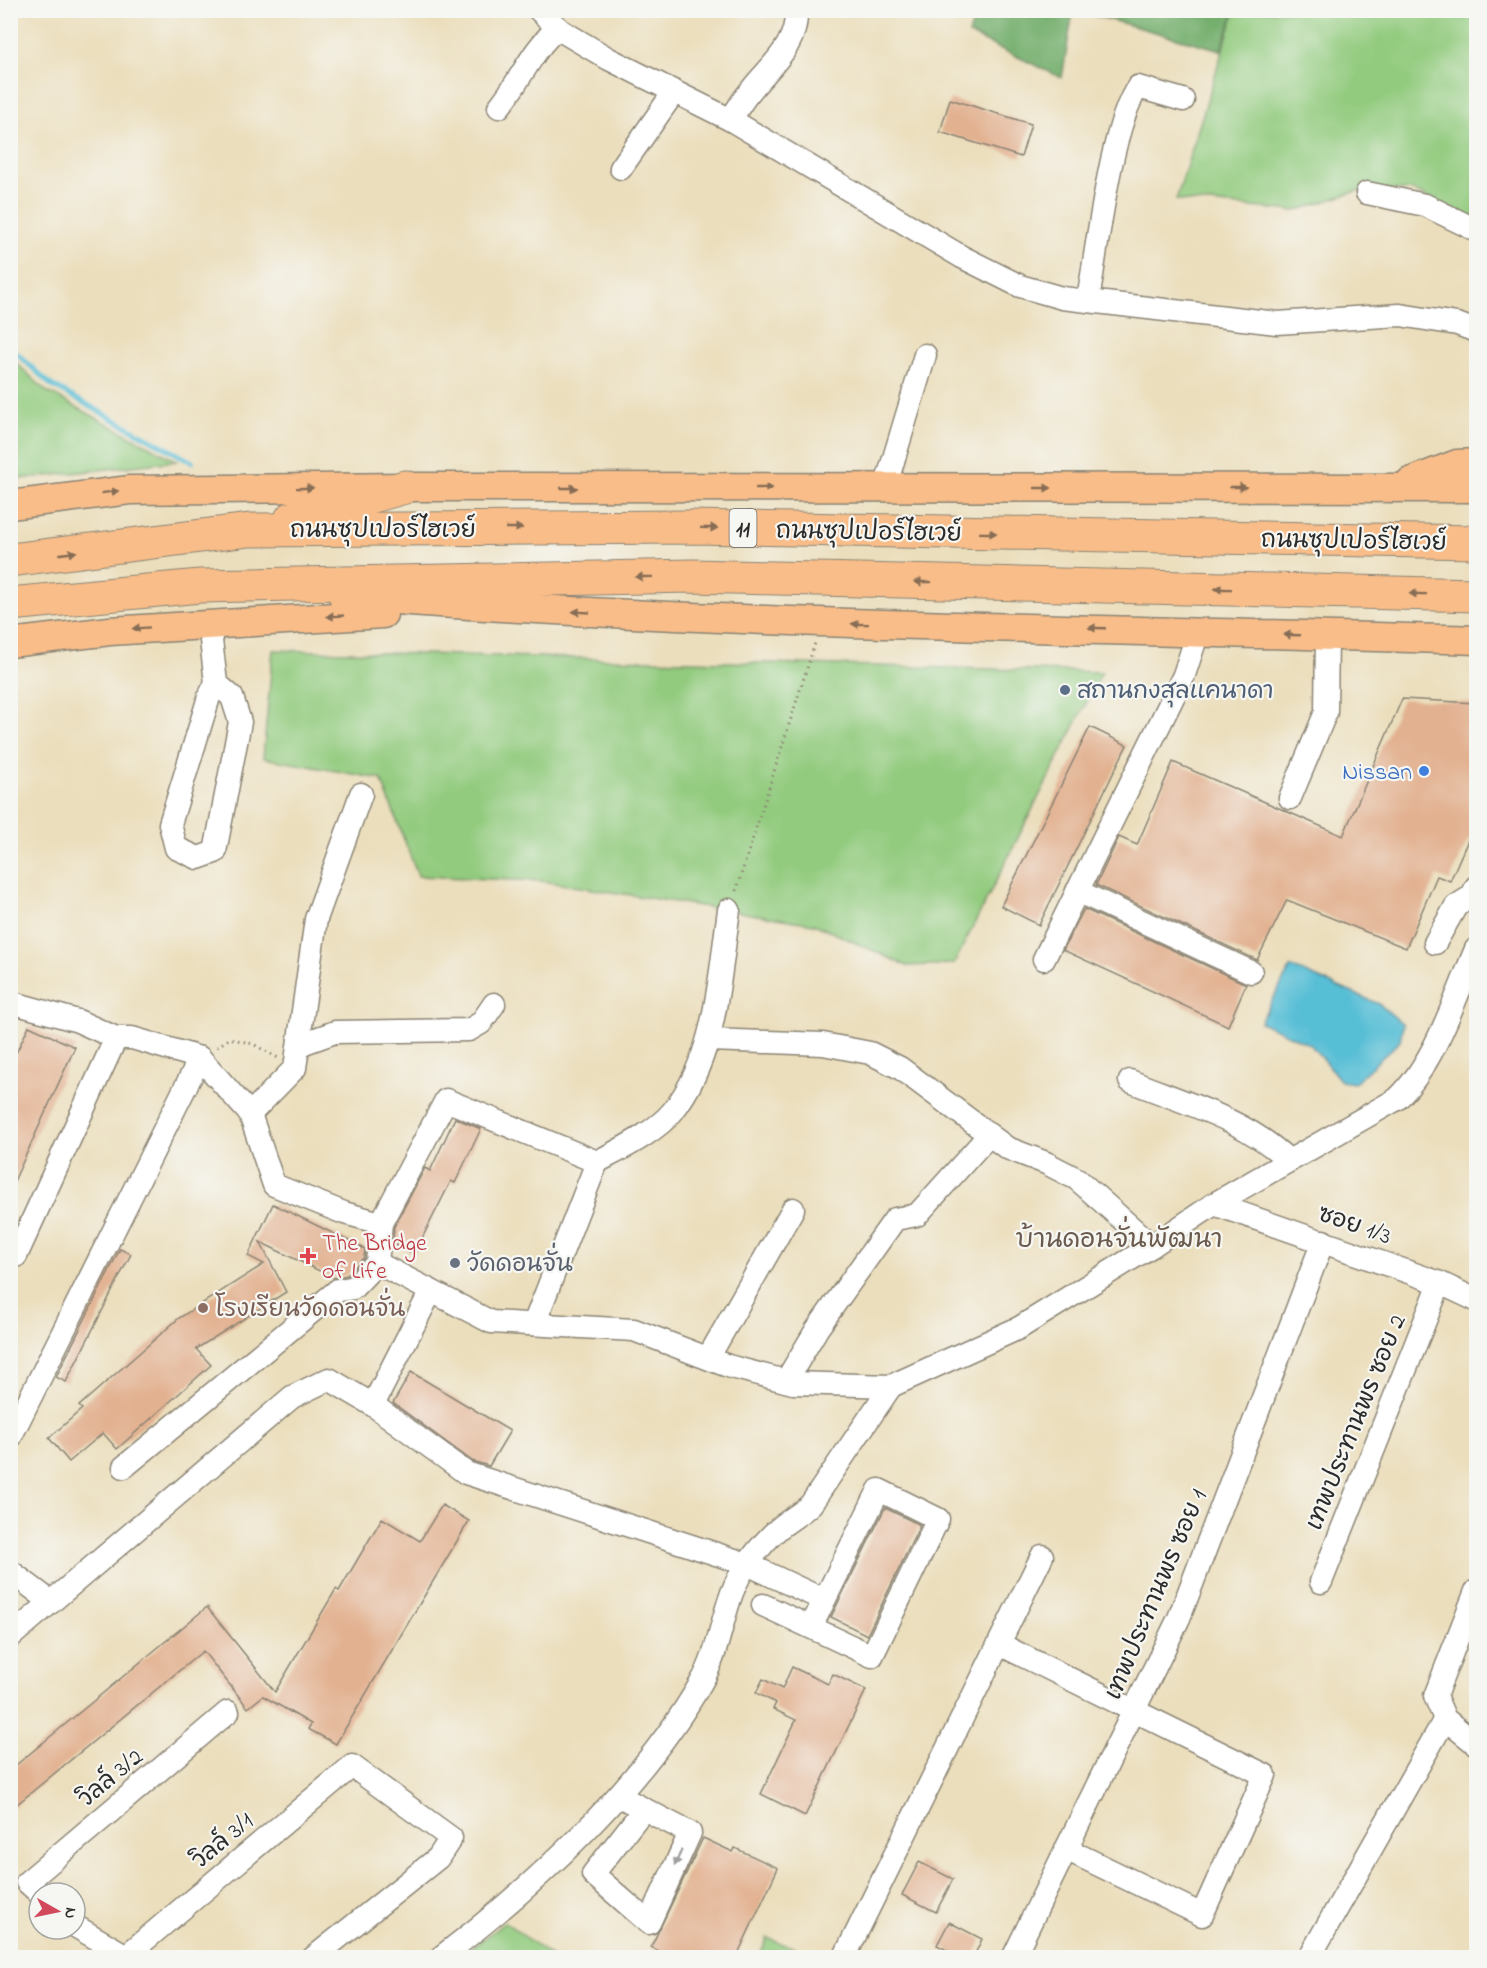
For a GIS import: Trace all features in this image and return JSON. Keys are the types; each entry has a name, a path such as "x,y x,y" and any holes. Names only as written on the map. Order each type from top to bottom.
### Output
{"highway":[{"path":"249,530 405,487"},
{"name":"ถนนซุปเปอร์ไฮเวย์","path":"10,561 249,530 690,527 1476,542"},
{"name":"ถนนซุปเปอร์ไฮเวย์","path":"10,604 201,586 692,576 1476,595"},
{"path":"10,611 60,599"}],"main road":[{"path":"1397,487 1456,464 1476,463"},
{"path":"10,505 130,490 405,487 1397,487 1476,489"},
{"path":"228,586 499,608 822,623 1476,640"},
{"path":"10,643 110,631 209,623 499,608"},
{"path":"1434,639 1476,652"}],"street":[{"path":"539,10 558,28 609,59 731,120 989,272 1020,286 1051,295 1277,323 1400,315 1457,324 1476,331"},
{"path":"731,120 750,91 788,46 794,35 796,10"},
{"path":"499,107 514,89 545,38 558,28"},
{"path":"1088,300 1114,155 1129,100 1138,87 1183,100"},
{"path":"621,168 674,92"},
{"path":"1367,193 1395,196 1425,205 1476,230"},
{"path":"885,488 925,355"},
{"path":"209,623 216,684 208,697 170,824 177,848 198,858 215,852 240,722 232,697 216,684"},
{"path":"1044,959 1184,675 1198,632"},
{"path":"1290,798 1326,712 1327,636"},
{"path":"250,1114 295,1068 316,919 361,794"},
{"path":"1435,943 1456,906 1473,896 1476,887"},
{"path":"1077,891 1251,972"},
{"path":"534,1324 597,1162 636,1141 672,1112 697,1072 709,1040 729,910"},
{"path":"377,1263 491,1322 634,1330 708,1358 786,1381 891,1386 1019,1328 1152,1246 1214,1203 1384,1107 1411,1086 1424,1068 1476,949"},
{"path":"10,1002 78,1021 116,1038 132,1038 200,1058 250,1114 274,1185 344,1213 381,1223"},
{"path":"299,1044 335,1032 469,1030 482,1023 494,1004"},
{"path":"16,1256 116,1038"},
{"path":"709,1040 823,1044 870,1053 900,1068 1007,1148 1046,1163 1077,1179 1152,1246"},
{"path":"10,1438 200,1058"},
{"path":"1130,1081 1241,1126 1273,1145 1288,1160"},
{"path":"124,1467 338,1290 353,1288 377,1263 381,1223 446,1100 597,1162"},
{"path":"786,1381 817,1329 896,1219 917,1215 988,1136"},
{"name":"ซอย 1/3","path":"1214,1203 1440,1283 1476,1300"},
{"path":"708,1358 793,1209"},
{"name":"เทพประทานพร ซอย 1","path":"1013,1958 1179,1618 1323,1242"},
{"name":"เทพประทานพร ซอย 2","path":"1321,1582 1440,1283"},
{"path":"373,1405 431,1291"},
{"path":"10,1637 292,1397 329,1379 373,1405 466,1473 747,1564 824,1600"},
{"path":"440,1958 514,1898 619,1796 683,1711 703,1680 714,1654 731,1599 747,1564 782,1526 799,1517 811,1504 891,1386"},
{"path":"763,1605 872,1656 938,1519 879,1490 811,1627"},
{"path":"844,1958 1042,1556"},
{"path":"10,1571 51,1602"},
{"path":"1476,1591 1435,1696 1445,1719 1476,1743"},
{"path":"999,1644 1265,1775 1202,1915 1066,1849"},
{"name":"วิลล์ 3/2","path":"41,1881 228,1712"},
{"path":"1310,1958 1445,1719"},
{"name":"วิลล์ 3/1","path":"129,1956 352,1766 451,1838 438,1858 313,1958"},
{"path":"619,1796 644,1809 690,1833 650,1923 593,1874 644,1809"},
{"path":"87,1933 129,1956"}],"path":[{"path":"729,910 822,623"},
{"path":"200,1058 230,1038 253,1044 295,1068"}],"green space":[{"path":"977,11 1073,11 1062,78 969,34"},
{"path":"1078,11 1235,11 1221,50"},
{"path":"1235,11 1476,11 1476,221 1412,190 1357,191 1295,211 1176,200"},
{"path":"10,357 46,391 177,461 11,480"},
{"path":"273,650 1102,672 954,964 907,966 814,924 542,881 418,876 381,779 263,758"},
{"path":"505,1922 552,1957 460,1957"},
{"path":"767,1938 818,1957 759,1957"}],"water":[{"path":"1291,967 1379,1004 1403,1024 1400,1041 1354,1083 1341,1081 1311,1045 1260,1022"}],"building":[{"path":"950,99 1031,124 1021,157 940,132"},
{"path":"1402,699 1476,703 1476,843 1468,840 1450,881 1437,876 1406,948 1287,900 1257,960 1096,885 1119,837 1137,845 1173,762 1343,836"},
{"path":"1090,727 1127,745 1039,925 1001,906"},
{"path":"1084,909 1246,984 1228,1026 1063,950"},
{"path":"29,1026 75,1047 10,1190 10,1066"},
{"path":"455,1118 481,1129 455,1183 451,1181 414,1254 393,1243 394,1227 425,1168 430,1171"},
{"path":"273,1204 365,1249 364,1257 347,1275 334,1278 260,1242 286,1292 196,1349 211,1365 117,1449 103,1433 69,1462 49,1438 82,1409 79,1406 179,1318 264,1264 248,1256"},
{"path":"120,1249 131,1254 66,1382 56,1377"},
{"path":"411,1372 510,1431 489,1466 472,1461 393,1403"},
{"path":"442,1505 469,1521 336,1744 308,1729 311,1724 263,1696 248,1708 203,1651 10,1810 10,1770 207,1607 275,1692 336,1589 339,1591 382,1518 420,1541"},
{"path":"885,1508 920,1525 867,1635 831,1617"},
{"path":"792,1667 828,1684 833,1674 866,1690 805,1816 761,1794 796,1720 773,1709 776,1703 756,1693 763,1679 782,1689"},
{"path":"703,1838 733,1852 735,1848 778,1868 736,1958 672,1958 651,1947"},
{"path":"919,1862 953,1879 936,1912 902,1895"},
{"path":"949,1922 982,1939 973,1958 962,1958 937,1945"}],"waterway":[{"path":"10,347 51,385 192,462"}],"place":[{"name":"สถานกงสุลแคนาดา","path":"1065,690"},
{"name":"Nissan","path":"1424,771"},
{"name":"The Bridge of Life","path":"308,1256"},
{"name":"วัดดอนจั่น","path":"455,1263"},
{"name":"โรงเรียนวัดดอนจั่น","path":"203,1308"}],"district":[{"name":"บ้านดอนจั่นพัฒนา","path":"1119,1238"}]}
